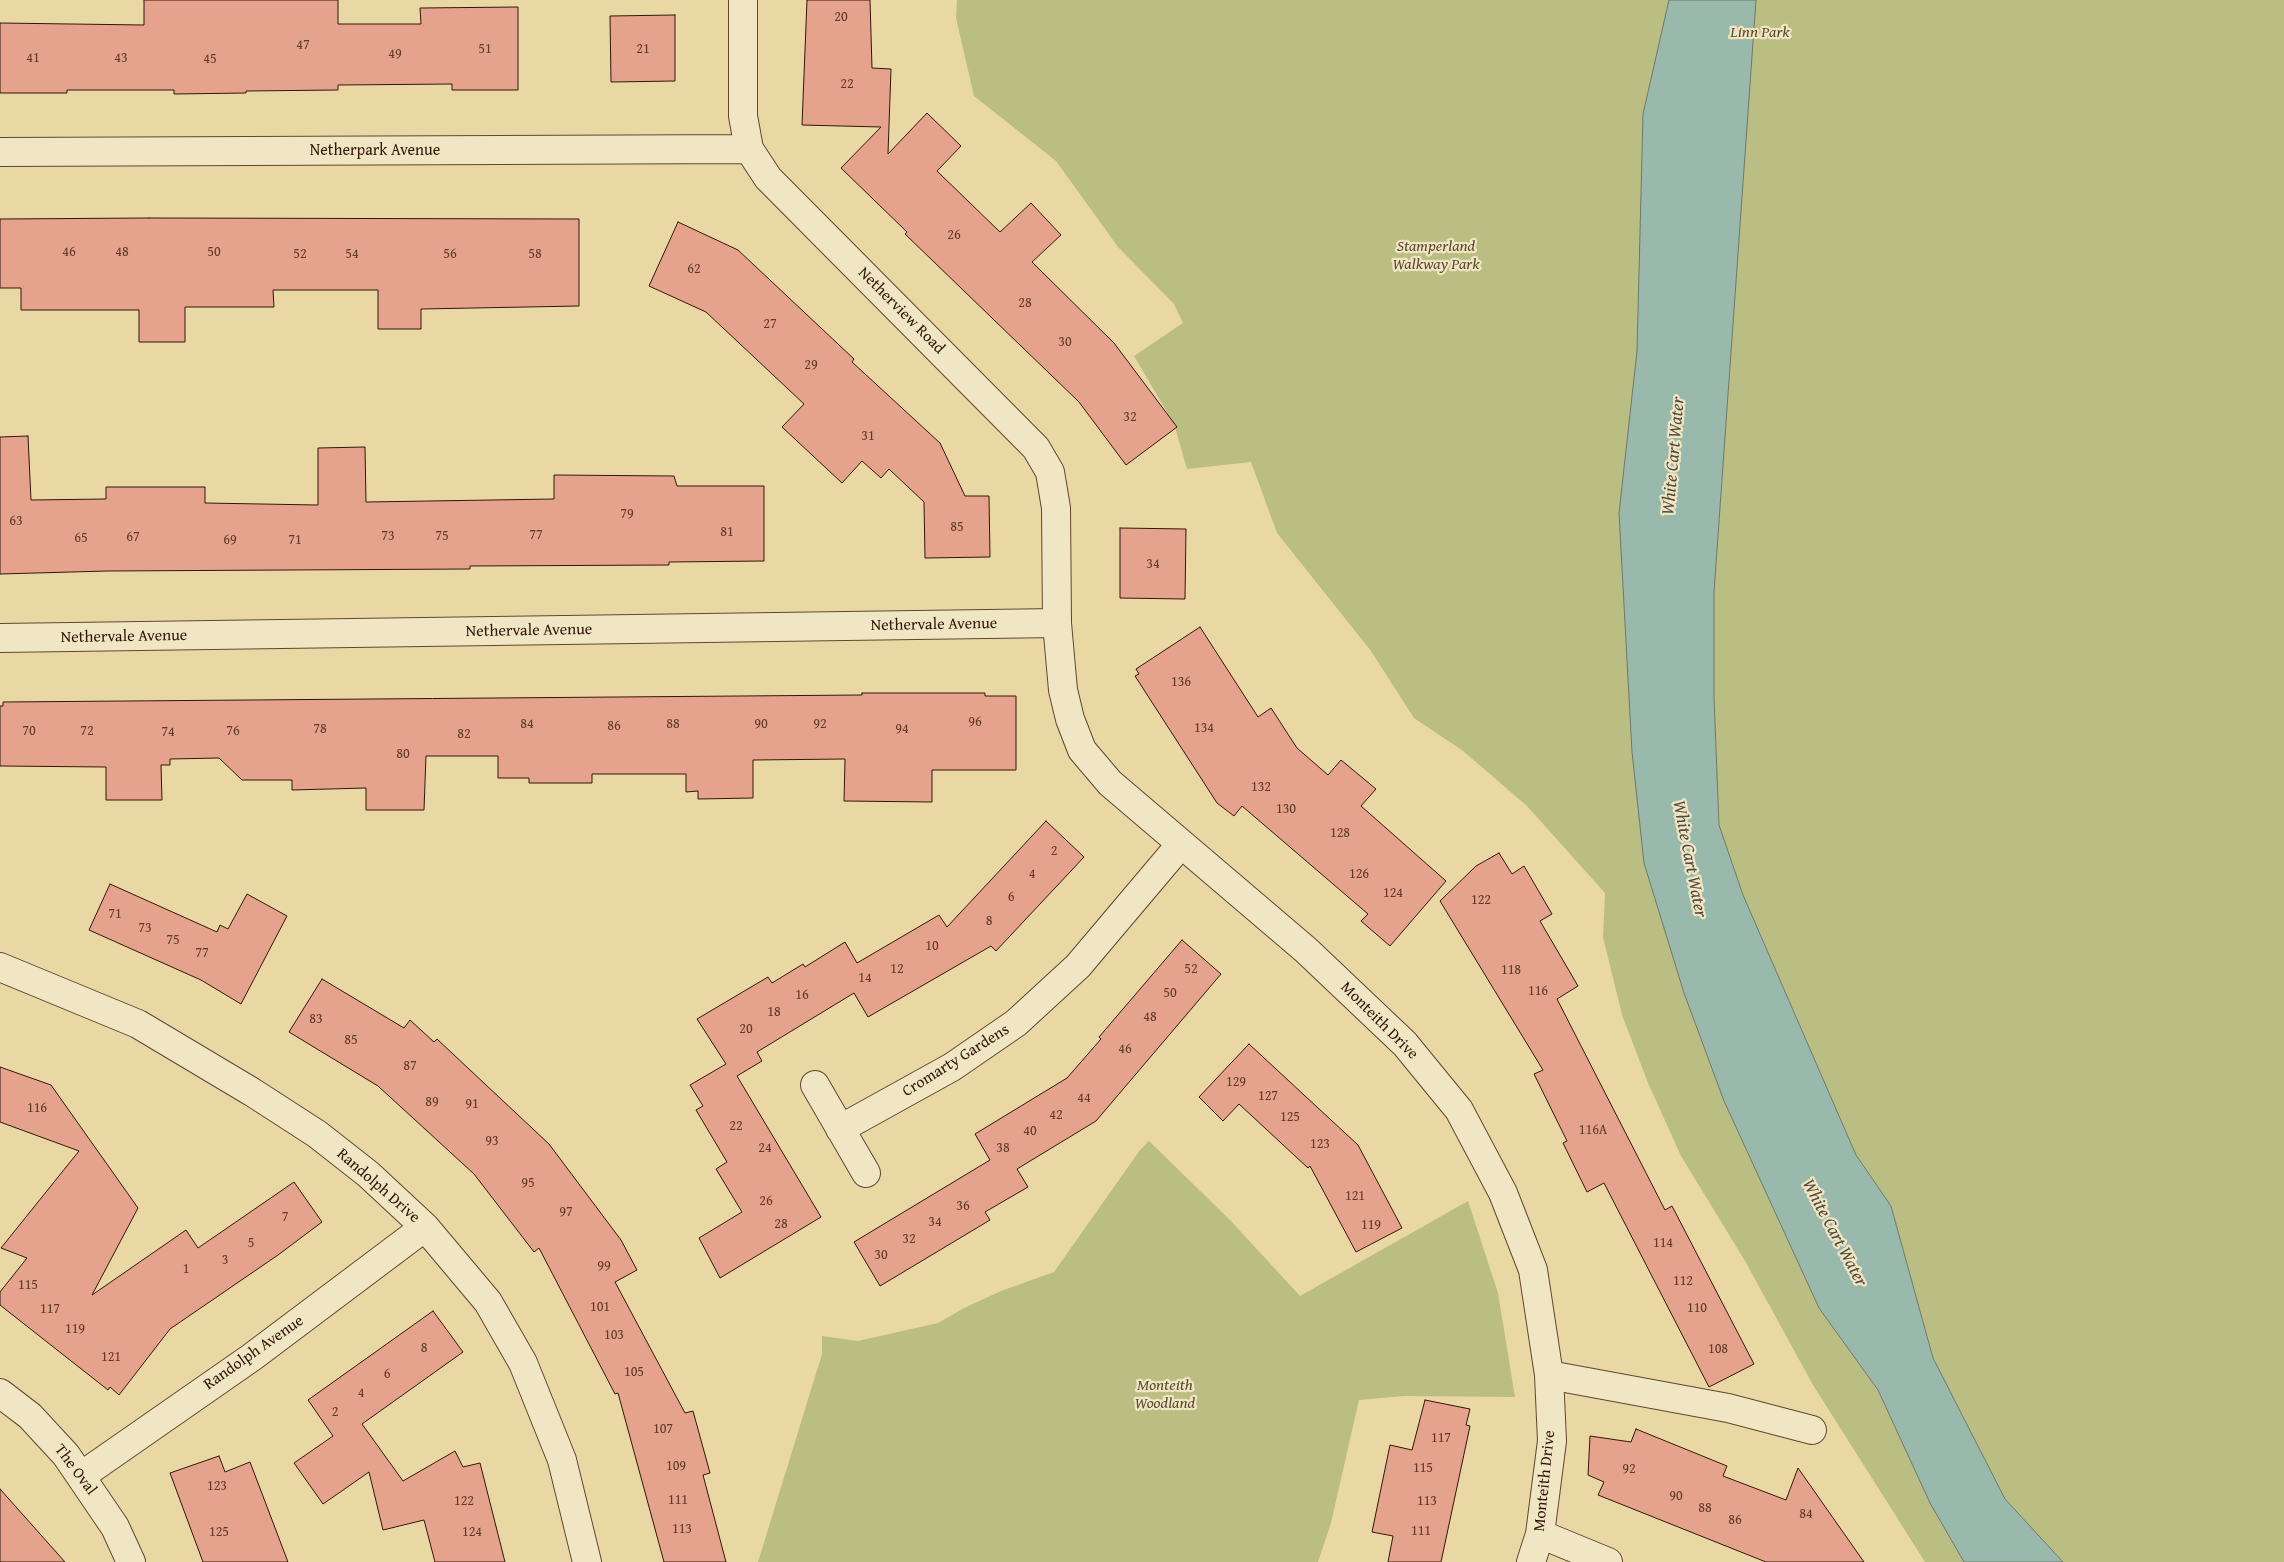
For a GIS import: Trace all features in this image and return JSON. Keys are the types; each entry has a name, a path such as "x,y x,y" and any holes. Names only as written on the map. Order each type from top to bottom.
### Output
{"street":[{"name":"Netherview Road","path":"743,0 743,116 749,150 768,178 1036,448 1050,472 1056,508 1057,623"},
{"name":"Netherpark Avenue","path":"0,152 749,150"},
{"name":"Nethervale Avenue","path":"0,638 1057,623"},
{"name":"Monteith Drive","path":"1057,623 1063,690 1070,719 1082,750 1110,783 1306,950 1406,1044 1459,1110 1503,1193 1533,1270 1549,1375 1552,1441 1540,1534 1531,1562"},
{"name":"Cromarty Gardens","path":"840,1129 952,1067 1016,1023 1078,966 1181,844"},
{"name":"Randolph Drive","path":"0,967 138,1024 252,1092 317,1134 368,1174 425,1228 488,1302 523,1363 562,1460 587,1562"},
{"path":"815,1085 866,1173"},
{"name":"Randolph Avenue","path":"81,1476 252,1357 425,1228"},
{"path":"1549,1375 1728,1408 1812,1430"},
{"name":"The Oval","path":"0,1393 30,1416 66,1455 115,1528 131,1562"},
{"path":"1540,1534 1608,1562"}],"green space":[{"path":"957,0 2284,0 2284,1562 2063,1562 2005,1499 1933,1358 1891,1206 1856,1155 1743,895 1719,825 1714,697 1714,592 1751,67 1684,993 1724,1101 1819,1308 1878,1390 1930,1503 1964,1562 1925,1562 1813,1385 1745,1261 1681,1156 1648,1083 1622,1015 1603,937 1605,893 1527,806 1463,751 1414,718 1371,651 1277,533 1251,462 1187,469 1174,424 1134,356 1183,323 1174,304 1118,247 1056,161 974,96 956,18"},
{"name":"Monteith Woodland","path":"1149,1141 1230,1220 1300,1296 1468,1201 1498,1293 1515,1397 1404,1396 1359,1400 1331,1523 1318,1562 758,1562 822,1354 822,1336 858,1341 938,1323 964,1308 1001,1291 1054,1272 1140,1150"}],"water":[{"name":"White Cart Water","path":"1669,0 1756,0 1714,592 1714,697 1719,825 1743,895 1856,1155 1891,1206 1933,1358 2005,1499 2063,1562 1964,1562 1930,1503 1878,1390 1819,1308 1724,1101 1684,993 1644,863 1632,752 1619,513 1637,351 1643,114"}],"building":[{"path":"144,0 338,0 338,24 421,24 420,8 518,7 518,90 452,90 452,84 338,85 338,90 246,91 246,93 174,94 174,90 67,90 67,93 0,93 0,23 144,25"},
{"path":"807,0 870,0 872,68 891,69 888,154 927,113 961,146 937,171 1000,232 1031,203 1061,235 1032,262 1114,343 1177,427 1126,465 1079,402 905,234 907,232 841,168 881,127 802,125"},
{"path":"675,15 675,81 611,82 610,16"},
{"path":"0,219 579,219 579,306 421,309 421,329 378,329 378,290 273,290 274,307 185,307 185,342 139,342 139,310 21,310 21,288 0,288"},
{"path":"678,222 738,250 854,359 852,362 940,443 965,496 989,496 990,557 925,558 924,502 889,469 881,478 862,461 842,483 782,427 804,404 706,312 649,286"},
{"path":"28,436 31,500 106,499 106,487 205,487 205,503 318,505 318,448 365,447 366,502 554,499 554,475 674,476 677,486 764,486 764,561 669,562 669,565 470,566 470,569 107,571 0,574 0,437"},
{"path":"1120,528 1186,529 1185,599 1120,598"},
{"path":"1200,627 1258,717 1271,708 1297,748 1328,775 1341,760 1376,789 1361,806 1446,881 1390,946 1361,921 1368,914 1242,806 1234,816 1217,803 1135,676 1139,674 1136,669"},
{"path":"862,693 985,693 985,696 1016,696 1016,770 932,770 932,802 844,801 845,759 753,760 753,798 698,799 698,791 686,792 686,774 592,774 592,783 529,783 529,778 498,778 498,756 426,756 424,810 366,810 366,788 292,790 292,780 242,780 219,758 170,759 170,765 161,765 162,800 106,800 106,767 0,766 0,706 3,706 3,702 862,695"},
{"path":"1046,821 1084,857 996,951 991,946 868,1017 854,993 757,1052 762,1061 737,1076 821,1217 720,1278 699,1238 742,1212 716,1169 727,1162 696,1110 703,1106 690,1085 726,1064 697,1019 768,977 772,983 803,964 805,967 845,942 857,963 939,915 947,927"},
{"path":"1499,853 1512,874 1524,866 1552,914 1540,921 1578,986 1557,999 1665,1210 1672,1206 1754,1364 1709,1387 1604,1183 1587,1192 1563,1143 1567,1141 1534,1074 1543,1070 1440,901 1476,866"},
{"path":"110,884 217,932 220,925 228,929 247,894 287,916 241,1004 201,980 89,930"},
{"path":"1182,940 1221,974 1096,1121 1017,1169 1028,1187 985,1212 990,1220 880,1286 854,1242 990,1160 975,1134 1067,1078 1101,1039 1099,1037"},
{"path":"322,979 404,1028 410,1020 434,1042 437,1039 549,1144 621,1240 637,1270 615,1282 685,1413 693,1411 710,1473 703,1475 726,1562 664,1562 618,1393 615,1394 539,1248 534,1252 474,1174 378,1086 289,1032"},
{"path":"1249,1044 1358,1145 1402,1228 1356,1252 1310,1166 1308,1168 1239,1104 1223,1121 1199,1097"},
{"path":"0,1067 51,1085 138,1208 92,1295 186,1230 198,1248 294,1182 322,1222 278,1255 170,1329 119,1395 110,1387 108,1390 0,1305 0,1292 27,1258 1,1248 79,1151 0,1122"},
{"path":"433,1311 463,1352 362,1424 403,1481 455,1451 463,1467 480,1463 505,1562 435,1562 424,1520 383,1530 369,1472 323,1504 294,1463 333,1436 308,1400"},
{"path":"1425,1400 1470,1409 1466,1425 1470,1426 1441,1562 1388,1562 1393,1536 1372,1532 1390,1445 1412,1450"},
{"path":"1636,1429 1727,1466 1723,1476 1786,1500 1798,1468 1864,1562 1766,1562 1598,1495 1604,1482 1588,1475 1590,1436 1631,1442"},
{"path":"219,1456 225,1472 250,1462 288,1562 203,1562 170,1473"},
{"path":"0,1489 65,1562 0,1562"}],"park label":[{"name":"Linn Park","path":"1760,33"},
{"name":"Stamperland Walkway Park","path":"1436,256"}]}
